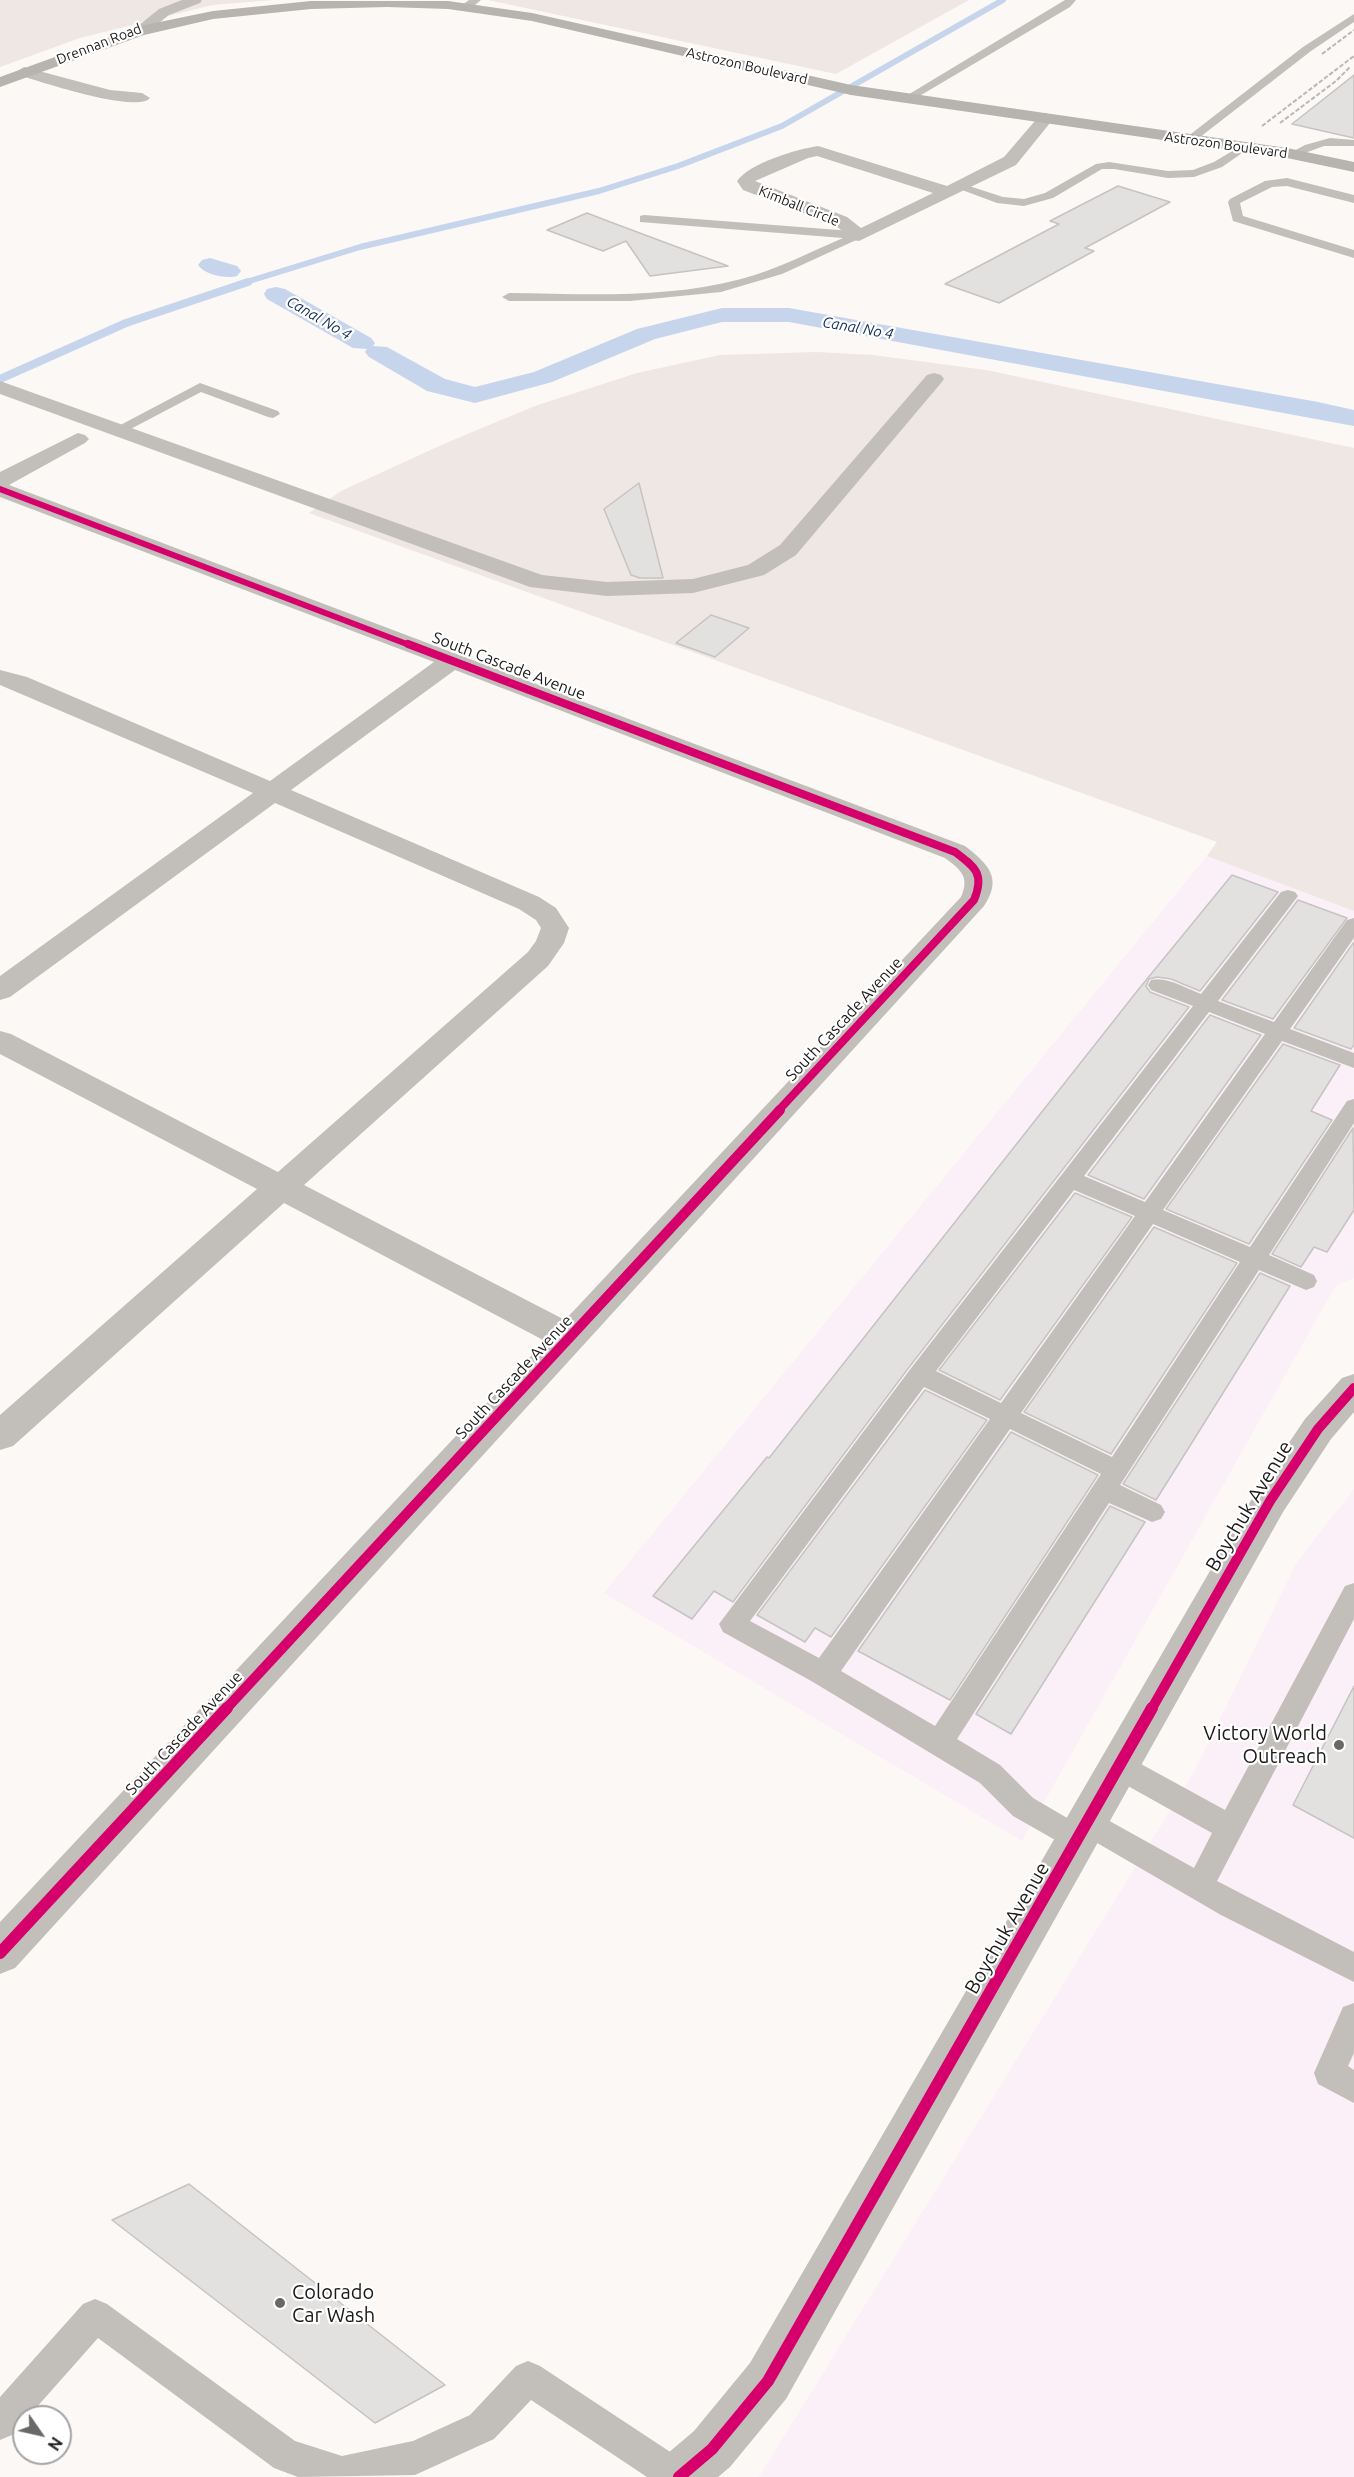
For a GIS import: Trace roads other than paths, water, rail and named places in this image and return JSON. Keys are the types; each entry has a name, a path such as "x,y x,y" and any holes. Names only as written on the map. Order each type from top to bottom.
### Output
{"main road":[{"name":"Astrozon Boulevard","path":"140,31 213,15 285,3 471,3 816,83 899,98 1244,147 1299,167 1354,167"},
{"name":"Drennan Road","path":"0,82 140,31"}],"street":[{"name":"Drennan Road","path":"140,31 164,12 195,0"},
{"path":"24,72 109,95 142,98"},
{"name":"Kimball Circle","path":"954,190 818,151 804,153 750,176 746,181 749,186 841,221 859,236 954,190 1010,160 1047,118"},
{"path":"10,391 538,582 607,589 693,586 756,570 788,550 934,379"},
{"path":"0,481 78,439"},
{"name":"South Cascade Avenue","path":"0,489 955,852 979,873 981,885 974,900 0,1953"},
{"name":"South Cascade Avenue","path":"0,990 452,661"},
{"path":"0,677 18,682 529,903 546,914 555,928 550,943 538,959 0,1436"},
{"path":"0,1041 570,1338"},
{"name":"Boychuk Avenue","path":"679,2477 712,2449 768,2381 1270,1501 1318,1430 1354,1388"}],"lane":[{"path":"899,98 1066,5 1071,0"},
{"path":"1191,139 1307,49 1354,17"},
{"path":"1354,143 1330,140 1318,142 1299,167 1234,202 1237,218 1354,254"},
{"path":"954,190 1008,202 1035,202 1101,165 1158,174 1190,175 1221,165 1244,147"},
{"path":"1299,167 1354,199"},
{"path":"644,219 859,236"},
{"path":"509,297 593,297 710,290 773,272 859,236"},
{"path":"118,430 200,387 273,414"},
{"path":"1288,896 920,1374 732,1624 823,1674 990,1774 1023,1806 1083,1831 1199,1887 1354,1968"},
{"path":"823,1674 1354,924"},
{"path":"1158,985 1354,1061"},
{"path":"939,1743 1354,1106"},
{"path":"1070,1179 1306,1281"},
{"path":"920,1374 1006,1415 1110,1479 1152,1512"},
{"path":"1199,1887 1354,1594"},
{"path":"1120,1767 1230,1828"},
{"path":"1354,2018 1329,2073 1354,2088"},
{"path":"0,2423 94,2316 286,2456 342,2474 415,2458 482,2427 528,2378 679,2477"}],"waterway":[{"path":"243,283 360,247 599,191 678,166 782,126 1003,0"},
{"name":"Canal No 4","path":"210,265 229,271"},
{"path":"0,379 126,323 248,282"},
{"name":"Canal No 4","path":"276,294 362,343"},
{"name":"Canal No 4","path":"378,352 436,385 475,395 543,377 646,334 722,315 789,315 1354,418"}],"railway":[{"path":"1322,54 1354,30"},
{"path":"1262,126 1354,56"},
{"path":"1280,123 1336,81 1350,67"}],"place":[{"name":"Victory World Outreach","path":"1339,1745"},
{"name":"Colorado Car Wash","path":"280,2303"}]}
